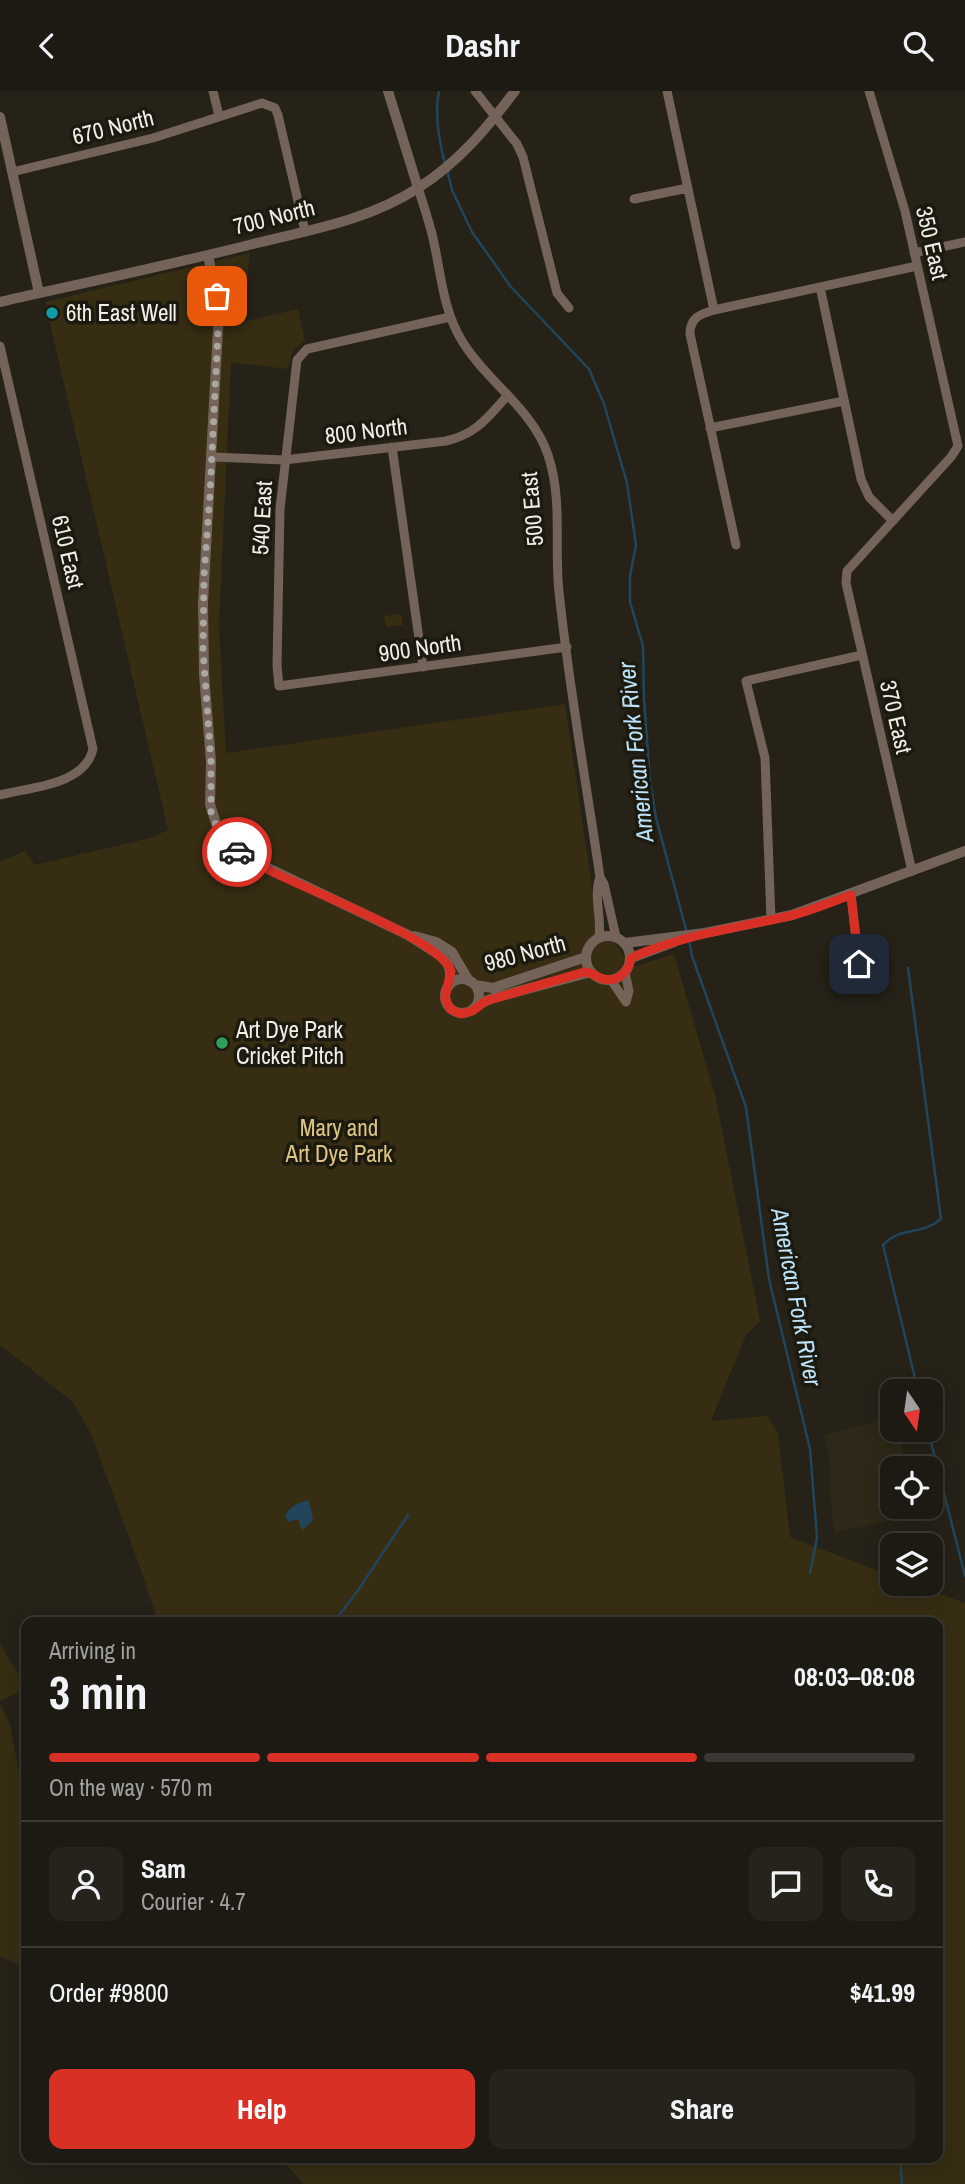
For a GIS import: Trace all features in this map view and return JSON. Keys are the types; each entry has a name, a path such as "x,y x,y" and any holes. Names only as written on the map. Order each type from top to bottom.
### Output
{"street":[{"path":"213,91 219,116"},
{"name":"500 East","path":"388,91 432,236 450,317 463,343 540,435 554,478 558,590 566,647 600,877 620,940"},
{"path":"475,91 517,144 523,157 557,293 569,308"},
{"name":"700 North","path":"0,302 208,255 374,211 418,188 468,150 515,91"},
{"path":"667,91 715,310"},
{"name":"350 East","path":"869,91 901,194 961,447"},
{"name":"670 North","path":"12,172 130,144 262,103 275,108 278,115 305,231"},
{"path":"0,117 4,152 12,172 39,293"},
{"path":"634,199 688,188"},
{"path":"914,253 965,242"},
{"path":"208,255 219,311 203,614 204,674 211,762 210,804 215,826 229,846 253,862 408,935 446,960 451,971 445,998 450,1009 461,1014 477,1005 480,997 458,960 447,948 436,942 408,935"},
{"path":"736,545 690,334 693,320 715,310 917,267"},
{"path":"820,287 864,488 876,504 893,521 961,447"},
{"name":"540 East","path":"279,686 279,522 297,360 307,349 450,317"},
{"name":"610 East","path":"0,346 93,741 92,756 87,765 70,778 0,795"},
{"name":"800 North","path":"212,457 284,460 462,438 476,429 508,395"},
{"path":"710,428 844,401"},
{"path":"392,447 424,667"},
{"name":"370 East","path":"893,521 847,571 846,583 912,871"},
{"name":"900 North","path":"279,686 566,647"},
{"path":"772,920 766,766 746,681 862,656"},
{"path":"611,980 626,1002 629,991 625,973 631,958 672,940 809,910 965,851"},
{"name":"500 East","path":"599,937 601,926 597,884 600,877"},
{"path":"851,895 859,964"},
{"path":"625,973 611,980 591,972 586,957 590,946 599,937 620,940 672,940"},
{"path":"620,940 631,958"},
{"name":"980 North","path":"472,983 493,988 586,957"},
{"name":"980 North","path":"477,1005 591,972"},
{"path":"449,986 457,980 472,983"}],"shaded area":[{"path":"880,1421 880,1442 901,1442 904,1456 880,1456 880,1519 895,1519 834,1533 829,1454 824,1434"}],"green space":[{"name":"Mary and Art Dye Park","path":"250,253 242,322 298,309 305,341 293,350 287,369 231,362 219,625 226,753 565,704 597,920 633,967 674,954 715,1095 760,1321 746,1335 711,1421 768,1416 778,1434 790,1537 880,1571 880,1596 943,1595 965,1603 965,2184 304,2184 285,2163 943,2163 943,1617 156,1617 91,1434 73,1402 0,1345 0,862 25,851 35,865 150,838 168,830 45,302"},
{"path":"401,614 403,625 386,627 384,616"},
{"path":"0,1644 21,1678 21,1691 0,1701"},
{"path":"0,1704 10,1724 21,1784 21,1966 0,1956"}],"water":[{"path":"309,1500 313,1520 303,1530 299,1519 288,1522 285,1517 292,1507"}],"waterway":[{"name":"American Fork River","path":"439,91 438,128 445,164"},
{"name":"American Fork River","path":"447,170 452,190 472,232 511,287 589,369 604,404 627,483 636,545 630,576 630,602 643,646 650,782 656,818 687,933"},
{"name":"American Fork River","path":"689,940 692,956 746,1107 769,1279 810,1449 817,1538 810,1573"},
{"path":"908,968 941,1219 926,1228 896,1235 883,1245 915,1379"},
{"path":"931,1442 965,1576"},
{"path":"338,1617 408,1515"},
{"name":"American Fork River","path":"900,2163 902,2184"}],"way so far":[{"path":"217,296 219,311 204,575 203,650 211,762 211,812 215,826 224,840 237,852"}],"place":[{"name":"6th East Well","path":"52,313"},
{"name":"Art Dye Park Cricket Pitch","path":"222,1043"}],"route":[{"path":"237,852 265,868 408,935 441,956 451,971 445,998 447,1004 450,1009 461,1014 472,1011 486,1001 584,972 591,972 603,979 616,979 625,973 631,958 648,950 705,933 792,915 851,895 859,964"}]}
